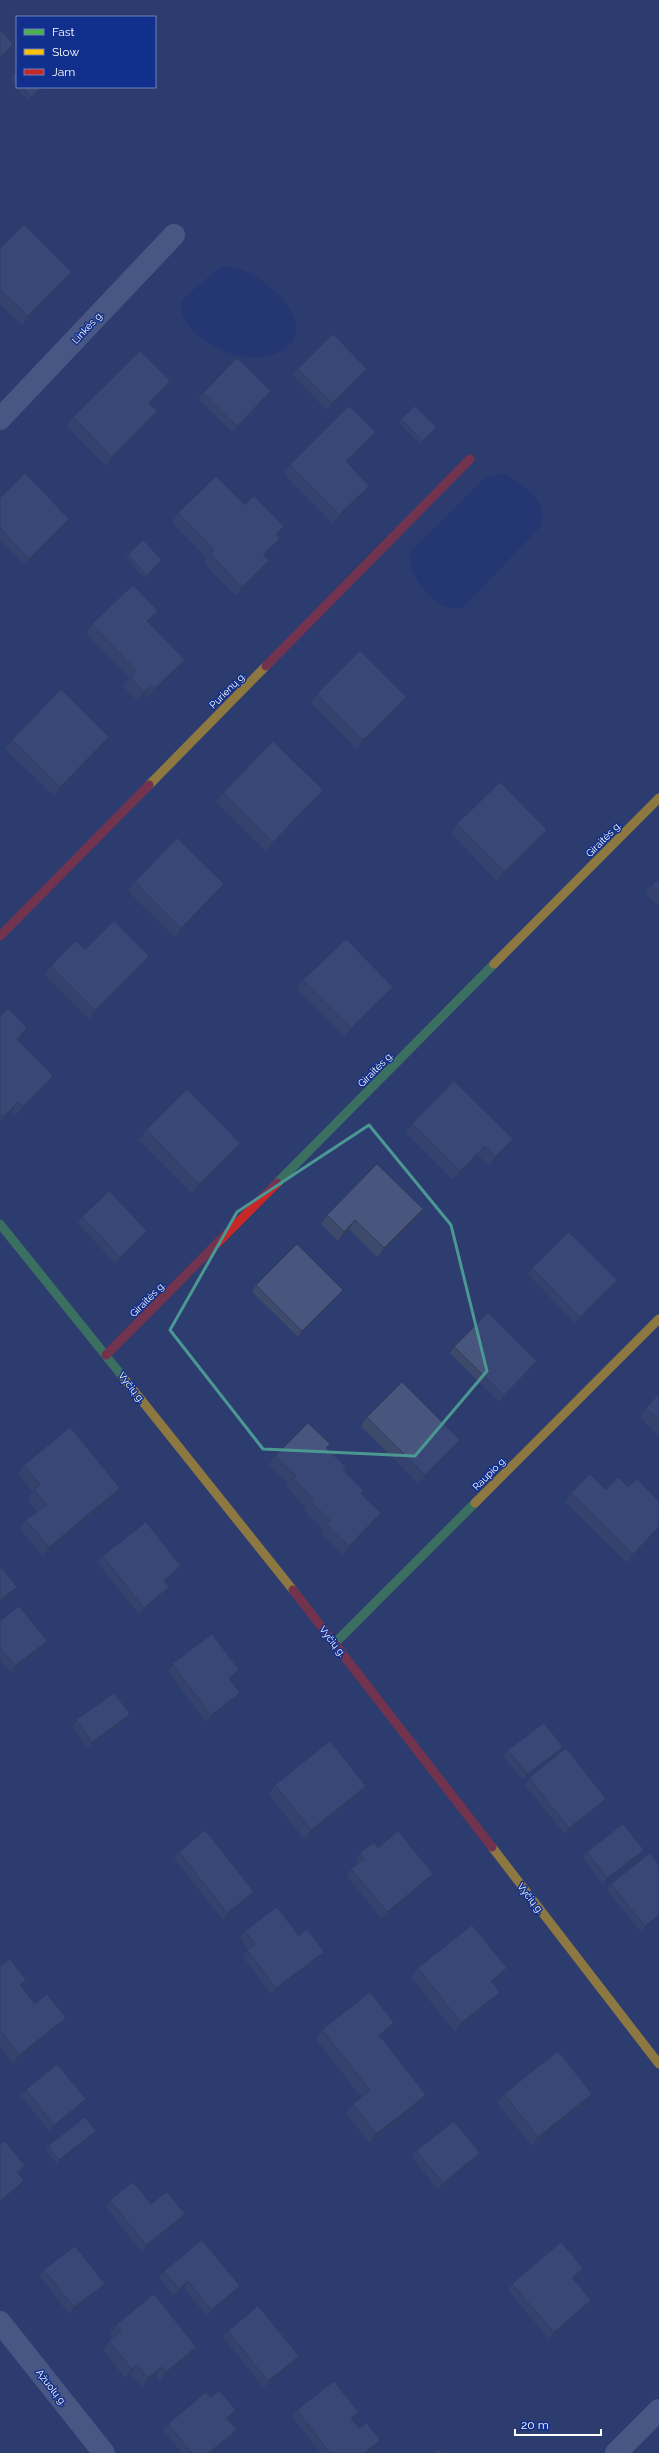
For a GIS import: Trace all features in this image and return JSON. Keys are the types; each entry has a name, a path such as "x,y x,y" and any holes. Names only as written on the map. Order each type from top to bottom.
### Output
{"street":[{"name":"Linkės g.","path":"0,419 174,235"},
{"name":"Purienų g.","path":"0,936 470,460"},
{"name":"Giraitės g.","path":"106,1355 659,798"},
{"name":"Vyčių g.","path":"0,1224 335,1643 659,2064"},
{"name":"Raupio g.","path":"335,1643 659,1319"},
{"name":"Ąžuolų g.","path":"0,2322 104,2453"},
{"path":"616,2453 659,2410"}],"highlighted area":[{"path":"369,1125 451,1225 487,1371 415,1456 263,1449 170,1330 237,1212"}],"water":[{"path":"227,266 241,269 256,277 271,288 284,301 293,316 296,330 292,343 277,353 266,357 254,358 242,356 230,353 207,342 187,324 181,313 181,304 184,298 212,274"},
{"path":"504,473 527,488 538,501 543,517 541,526 465,606 455,608 445,606 435,601 419,583 410,562 410,552 485,478"}],"building":[{"path":"0,30 13,44 0,57"},
{"path":"16,74 16,81 12,77"},
{"path":"23,88 40,88 31,97"},
{"path":"24,225 71,272 28,316 0,289 0,249"},
{"path":"333,334 367,369 332,403 298,369"},
{"path":"140,351 170,381 149,403 157,411 112,457 73,417"},
{"path":"237,358 271,391 237,426 203,393"},
{"path":"349,406 375,432 346,461 369,486 339,515 290,465"},
{"path":"415,406 436,427 422,441 401,419"},
{"path":"25,473 69,519 29,559 0,528 0,498"},
{"path":"216,476 245,505 254,496 284,526 276,534 280,538 263,555 269,560 242,587 210,554 214,550 178,513"},
{"path":"143,540 162,560 147,575 128,555"},
{"path":"133,585 158,611 147,621 185,660 154,689 151,685 144,692 130,677 136,670 92,624"},
{"path":"360,651 406,697 363,740 317,694"},
{"path":"61,689 109,737 60,787 12,740"},
{"path":"273,741 323,790 273,842 223,793"},
{"path":"500,782 547,830 504,872 457,824"},
{"path":"177,838 224,884 181,928 135,882"},
{"path":"659,879 659,892 652,885"},
{"path":"114,921 149,956 95,1010 51,966 76,941 85,950"},
{"path":"346,939 393,987 351,1028 303,980"},
{"path":"8,1009 27,1028 17,1039 53,1076 23,1106 18,1102 3,1117 0,1114 0,1016"},
{"path":"454,1081 513,1139 495,1157 485,1146 460,1171 412,1124"},
{"path":"187,1089 240,1143 199,1184 146,1130"},
{"path":"377,1164 423,1209 384,1248 355,1220 344,1232 327,1215"},
{"path":"109,1191 147,1231 120,1257 82,1217"},
{"path":"569,1232 617,1280 580,1317 532,1268"},
{"path":"297,1244 343,1290 302,1331 256,1285"},
{"path":"488,1313 537,1361 504,1395 454,1347"},
{"path":"402,1382 460,1440 425,1475 367,1417"},
{"path":"659,1394 659,1420 646,1408"},
{"path":"308,1423 330,1444 326,1448 346,1467 343,1470 364,1491 361,1494 381,1513 349,1546 327,1525 331,1521 311,1502 313,1499 293,1478 296,1476 275,1456"},
{"path":"70,1427 120,1488 49,1547 26,1520 46,1505 34,1490 40,1485 24,1465"},
{"path":"590,1474 606,1490 618,1477 628,1487 637,1479 659,1501 659,1527 633,1554 571,1493"},
{"path":"146,1522 181,1566 164,1580 169,1587 144,1608 103,1556"},
{"path":"0,1566 17,1587 0,1600"},
{"path":"19,1606 47,1641 15,1666 0,1648 0,1621"},
{"path":"212,1634 239,1670 229,1678 240,1693 211,1715 172,1664"},
{"path":"114,1693 130,1714 92,1742 76,1720"},
{"path":"544,1723 563,1747 527,1774 508,1750"},
{"path":"330,1741 366,1786 311,1830 275,1785"},
{"path":"566,1748 606,1799 569,1828 529,1778"},
{"path":"623,1824 644,1850 607,1878 587,1852"},
{"path":"205,1830 254,1892 227,1913 179,1852"},
{"path":"398,1831 433,1874 387,1912 351,1869 364,1859 360,1853 374,1842 378,1848"},
{"path":"650,1853 659,1865 659,1915 645,1926 611,1884"},
{"path":"277,1907 299,1936 307,1929 324,1952 276,1988 247,1950 255,1944 245,1931"},
{"path":"472,1925 507,1968 491,1981 500,1992 461,2023 418,1968"},
{"path":"10,1959 26,1980 20,1985 35,2004 47,1994 66,2018 19,2055 0,2030 0,1966"},
{"path":"370,1992 394,2023 379,2035 426,2095 376,2134 353,2104 370,2090 322,2030"},
{"path":"558,2051 592,2094 538,2137 504,2094"},
{"path":"57,2064 86,2099 54,2125 26,2090"},
{"path":"85,2117 96,2131 59,2160 48,2146"},
{"path":"454,2121 480,2153 443,2183 416,2151"},
{"path":"5,2141 25,2166 17,2172 24,2181 0,2201 0,2145"},
{"path":"133,2182 151,2204 167,2192 185,2214 146,2245 110,2200"},
{"path":"202,2240 240,2286 211,2310 188,2281 179,2289 164,2271"},
{"path":"561,2242 583,2268 572,2278 591,2300 554,2332 512,2284"},
{"path":"75,2246 105,2284 74,2307 44,2270"},
{"path":"154,2294 196,2347 166,2372 162,2367 148,2378 137,2365 132,2369 109,2341 121,2331 116,2325"},
{"path":"258,2306 299,2356 268,2381 228,2331"},
{"path":"334,2381 358,2412 351,2418 359,2428 367,2423 380,2440 364,2453 330,2453 297,2410"},
{"path":"219,2391 236,2410 226,2418 237,2430 208,2453 192,2453 168,2424 206,2392 210,2398"},
{"path":"439,2449 442,2453 434,2453"}],"traffic: fast":[{"path":"277,1183 494,964"},
{"path":"0,1224 123,1377"},
{"path":"335,1643 475,1503"}],"traffic: slow":[{"path":"149,785 266,666"},
{"path":"494,964 659,798"},
{"path":"475,1503 659,1319"},
{"path":"123,1377 293,1590"},
{"path":"492,1847 659,2064"}],"traffic: jam":[{"path":"266,666 470,459"},
{"path":"0,936 149,785"},
{"path":"106,1355 277,1183"},
{"path":"293,1590 492,1847"}]}
